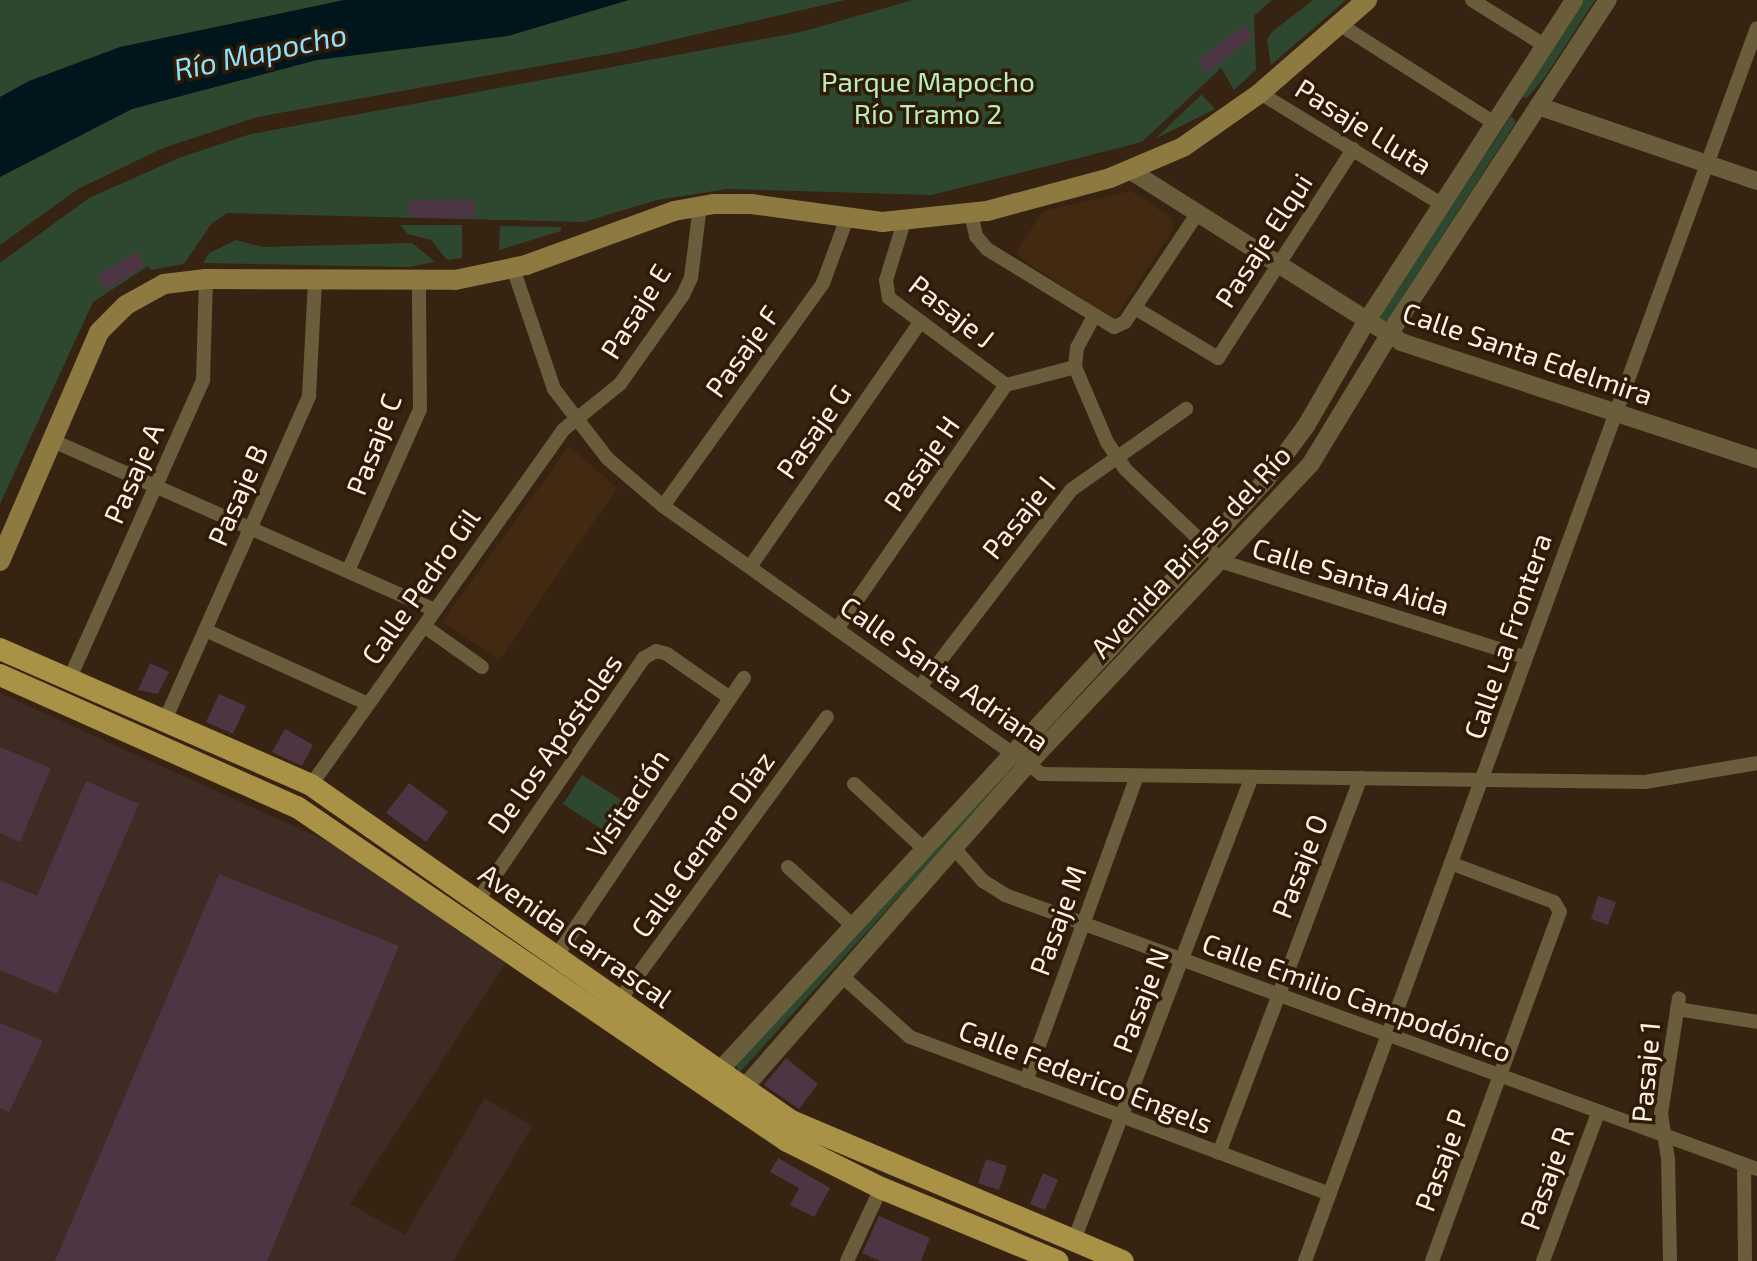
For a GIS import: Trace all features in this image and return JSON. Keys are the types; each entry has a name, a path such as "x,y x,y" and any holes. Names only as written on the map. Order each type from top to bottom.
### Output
{"main road":[{"path":"0,561 89,350 107,322 151,290 206,279 419,283 513,268 700,206 751,204 847,218 904,222 971,214 1131,171 1200,137 1260,93 1367,0"},
{"name":"Avenida Carrascal","path":"0,649 311,785 555,958 815,1133 907,1174 1123,1261"},
{"name":"Avenida Carrascal","path":"0,675 297,807 751,1119 881,1188 1058,1261"},
{"path":"881,1188 893,1177 907,1174"},
{"path":"1058,1261 1074,1240"}],"street":[{"path":"1472,0 1544,45"},
{"name":"Avenida Brisas del Río","path":"720,1070 1204,545 1292,445 1366,322 1574,0"},
{"name":"Avenida Brisas del Río","path":"744,1088 1027,765 1223,562 1310,465 1388,336 1608,0"},
{"path":"1339,24 1493,122"},
{"name":"Calle La Frontera","path":"1305,1261 1390,1037 1484,780 1525,657 1757,28"},
{"name":"Pasaje Lluta","path":"1260,93 1441,204"},
{"path":"1538,106 1757,181"},
{"name":"Pasaje Elqui","path":"1135,308 1218,358 1353,149"},
{"name":"Calle Santa Edelmira","path":"1131,171 1195,217 1388,336 1757,459"},
{"name":"Pasaje E","path":"572,419 620,384 686,290 700,206"},
{"path":"971,214 976,236 987,249 1114,327 1125,322 1195,217"},
{"name":"Pasaje F","path":"663,506 823,283 847,218"},
{"name":"Pasaje J","path":"904,222 886,293 919,324 1006,385"},
{"name":"Calle Santa Adriana","path":"513,268 537,348 572,419 608,459 663,506 1027,765 1048,776 1645,782 1757,763"},
{"name":"Pasaje A","path":"69,680 205,375 206,279"},
{"name":"Pasaje B","path":"165,720 313,383 315,282"},
{"name":"Pasaje C","path":"348,571 420,409 419,283"},
{"path":"1006,385 1075,367 1077,348 1094,316"},
{"name":"Pasaje G","path":"750,567 919,324"},
{"name":"Calle Santa Aida","path":"1075,367 1117,459 1223,562 1525,657"},
{"name":"Pasaje H","path":"837,629 1006,385"},
{"name":"Pasaje I","path":"920,687 1065,496 1186,409"},
{"name":"Calle Pedro Gil","path":"311,785 572,419"},
{"path":"51,440 435,610"},
{"path":"424,626 482,667"},
{"path":"205,630 368,704"},
{"name":"De los Apóstoles","path":"476,903 644,658 656,651 667,654 730,698"},
{"name":"Visitación","path":"555,958 744,678"},
{"name":"Calle Genaro Díaz","path":"619,1001 827,717"},
{"name":"Pasaje M","path":"1026,1081 1136,778"},
{"name":"Pasaje N","path":"1074,1240 1251,778"},
{"name":"Pasaje O","path":"1219,1153 1361,778"},
{"path":"854,784 923,848"},
{"name":"Calle Emilio Campodónico","path":"954,848 997,891 1665,1139 1750,1167"},
{"name":"Pasaje P","path":"1432,1261 1560,908 1453,864"},
{"path":"788,867 852,925"},
{"name":"Calle Federico Engels","path":"842,976 904,1034 1330,1194"},
{"name":"Pasaje 1","path":"1670,1261 1665,1139 1661,1114 1678,1004 1757,1022"},
{"name":"Pasaje R","path":"1543,1261 1598,1113"},
{"path":"1745,1261 1750,1167"},
{"path":"847,1261 881,1188"}],"shaded area":[{"path":"1131,191 1173,219 1173,229 1114,320 1015,254 1043,211"},
{"path":"569,446 617,488 499,660 442,622"},
{"path":"0,693 340,847 506,962 350,1204 405,1235 485,1098 532,1126 453,1261 0,1261"}],"green space":[{"path":"0,0 845,0 624,51 257,117 163,148 78,189 0,245"},
{"name":"Parque Mapocho Río Tramo 2","path":"913,0 1272,0 1254,16 1256,70 1234,90 1221,68 1142,142 931,195 727,189 657,200 584,222 227,213 212,223 184,264 151,270 148,266 93,302 0,504 0,263 89,198 179,158 251,134 801,32"},
{"path":"1313,0 1346,0 1271,65 1267,40 1273,31"},
{"path":"1579,0 1595,0 1545,77 1527,98 1516,95"},
{"path":"1201,95 1215,109 1155,139"},
{"path":"1511,116 1516,122 1385,324 1379,317"},
{"path":"400,225 462,225 462,258 447,260 431,240 408,234"},
{"path":"500,226 561,227 561,231 499,250"},
{"path":"236,240 262,247 412,243 435,262 408,267 203,263 209,253"},
{"path":"1006,768 1011,773 739,1073 736,1065"},
{"path":"582,775 636,809 617,839 563,804"}],"water":[{"name":"Río Mapocho","path":"344,0 629,0 508,36 317,60 132,109 0,177 0,97 29,81 120,47"}],"building":[{"path":"1244,25 1253,37 1206,73 1197,61"},
{"path":"409,200 475,201 475,218 409,217"},
{"path":"136,252 145,266 106,290 97,276"},
{"path":"150,663 169,672 158,694 138,690"},
{"path":"219,694 246,706 233,734 206,722"},
{"path":"285,729 313,745 302,766 272,752"},
{"path":"0,747 51,768 20,842 0,833"},
{"path":"86,781 139,804 57,994 0,970 0,880 37,896"},
{"path":"409,783 448,812 426,842 386,813"},
{"path":"219,874 399,946 267,1261 55,1261"},
{"path":"1598,896 1616,902 1608,925 1591,919"},
{"path":"0,1023 43,1041 9,1112 0,1108"},
{"path":"786,1058 818,1084 799,1109 764,1085"},
{"path":"778,1158 830,1188 814,1217 790,1205 799,1188 770,1172"},
{"path":"986,1159 1007,1166 999,1190 978,1183"},
{"path":"1043,1173 1058,1180 1045,1210 1030,1204"},
{"path":"879,1216 930,1238 921,1261 880,1261 862,1253"}]}
